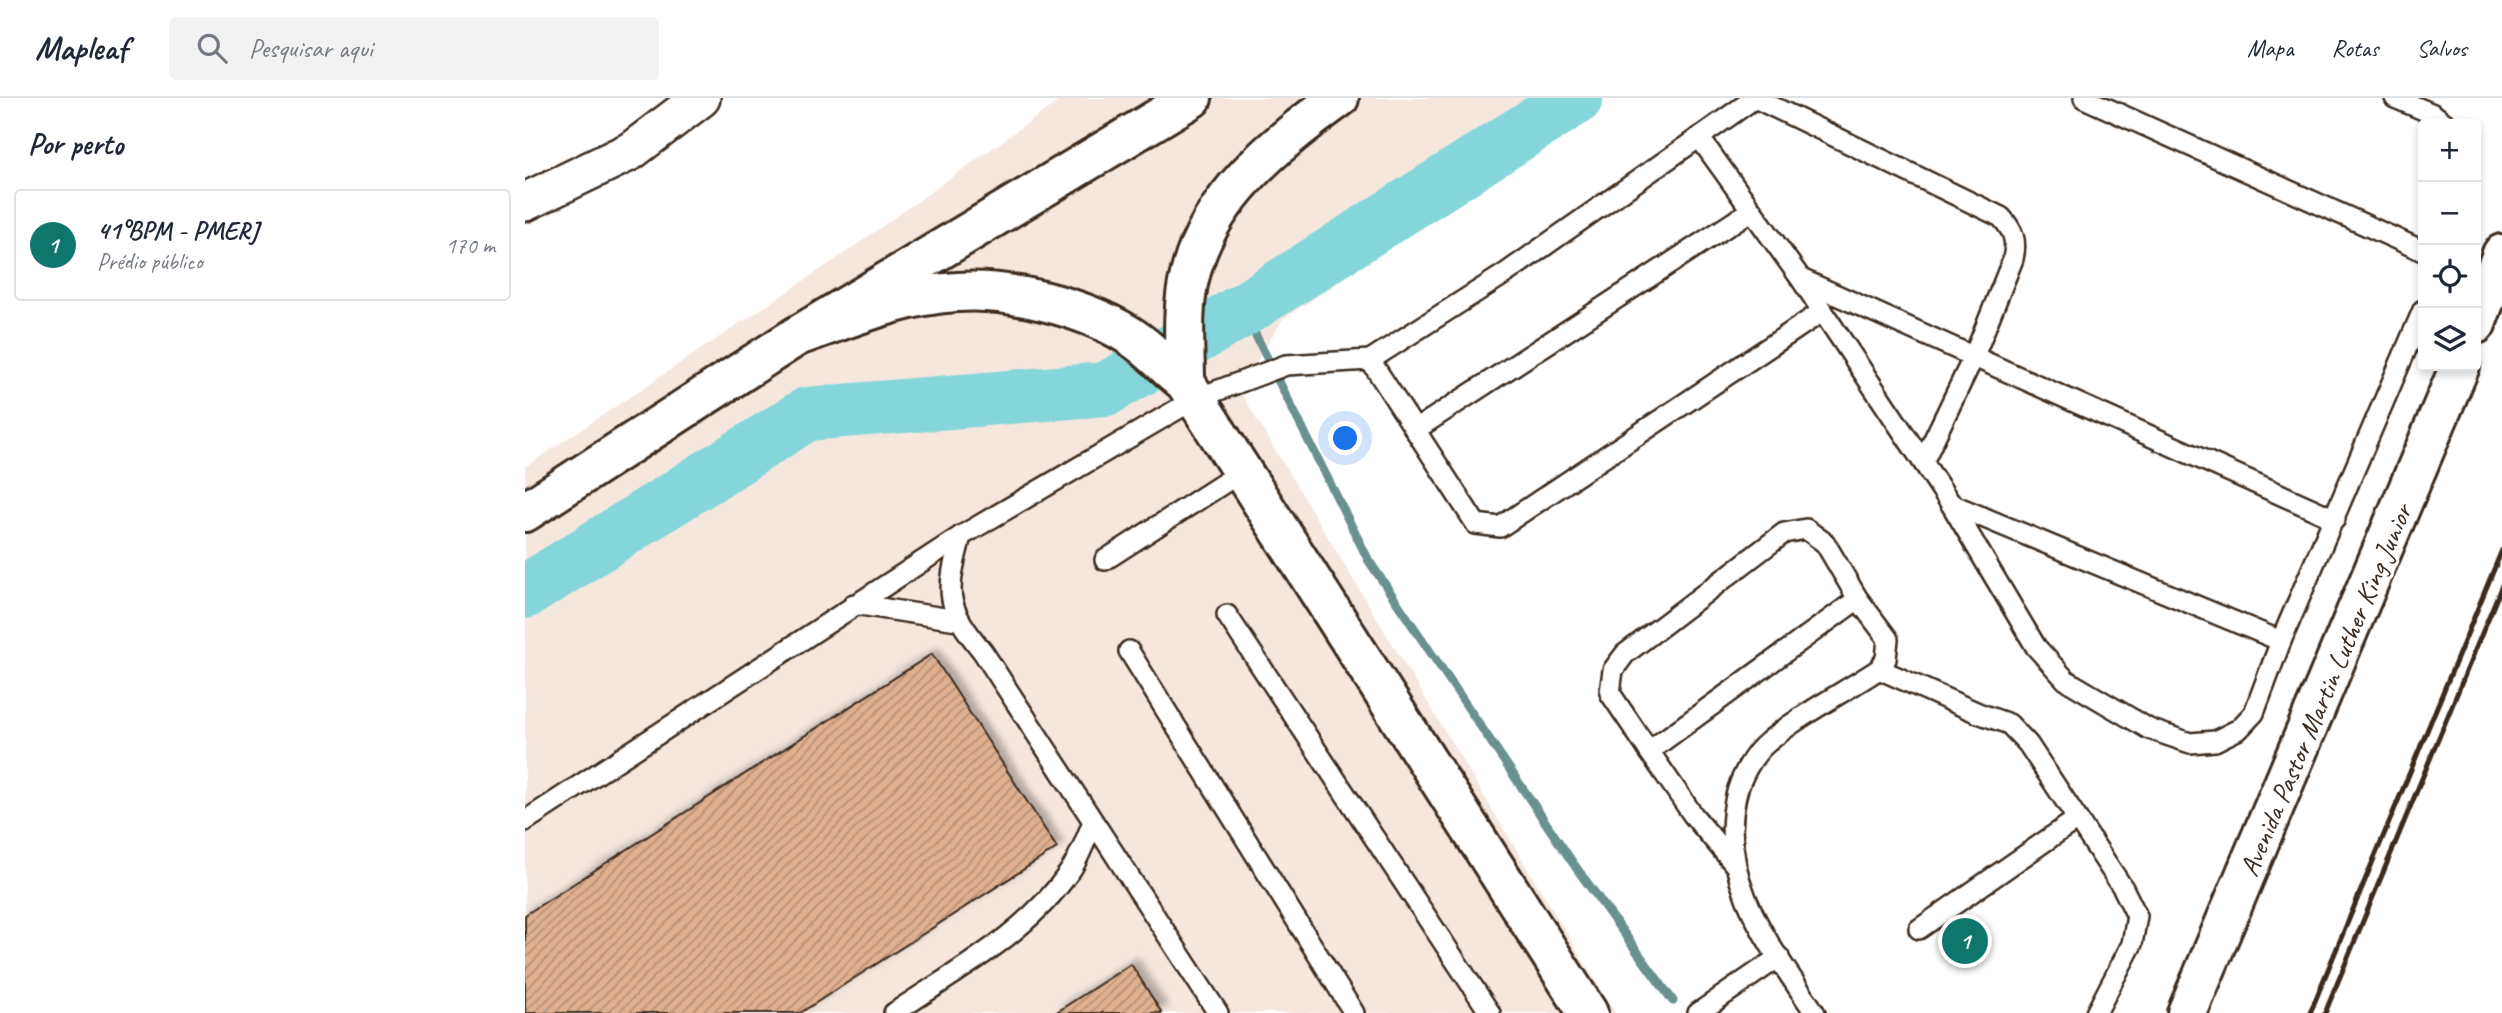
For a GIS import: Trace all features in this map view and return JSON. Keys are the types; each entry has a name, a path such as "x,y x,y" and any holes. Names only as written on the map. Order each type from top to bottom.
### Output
{"street":[{"path":"525,202 631,151 701,98"},
{"path":"525,512 797,336 1192,98"},
{"path":"1183,365 1189,276 1203,237 1224,201 1259,163 1339,98"},
{"path":"2481,311 2502,254"},
{"path":"797,336 887,305 958,292 1023,297 1080,313 1128,334 1183,365 1241,472 1588,1013"},
{"name":"Avenida Pastor Martin Luther King Junior","path":"2187,1013 2458,371"}],"lane":[{"path":"525,821 961,536 1183,365 1258,376 1286,365 1370,360 1506,273 1755,98 2001,217 2011,228 2016,243 2013,259 1974,356 1923,462"},
{"path":"2084,98 2418,249"},
{"path":"2395,98 2440,119"},
{"path":"1699,138 1801,279 1951,504 2036,647 2066,680 2149,729 2190,743 2215,741 2239,729 2253,713 2281,640 2418,322"},
{"path":"1415,430 1752,210"},
{"path":"1801,279 2335,519"},
{"path":"1370,360 1476,524 1500,527 1823,312"},
{"path":"1105,560 1241,472"},
{"path":"1951,504 2281,640"},
{"path":"1735,865 1693,815 1610,693 1613,670 1625,654 1784,533 1806,529 1825,543 1858,599 1888,639 1886,659 1879,669 1766,743 1740,780 1730,824 1735,865 1750,912 1815,1013"},
{"path":"961,536 949,580 957,620 983,652 1218,1013"},
{"path":"1649,751 1858,599"},
{"path":"854,604 957,620"},
{"path":"1227,615 1490,1013"},
{"path":"1129,651 1354,1013"},
{"path":"1879,669 1978,713 2010,724 2028,744 2123,888 2137,916 2132,944 2096,1013"},
{"path":"1920,929 2077,819"},
{"path":"894,1013 1012,934 1044,904 1071,870 1093,822"},
{"path":"1698,1013 1779,957"}],"shaded area":[{"path":"1063,98 1558,98 1576,124 1283,319 1239,390 1615,1013 525,1013 525,467 838,258"}],"building":[{"path":"932,654 1057,848 800,1013 525,1013 525,915"},
{"path":"1131,964 1162,1013 1055,1013"}],"waterway":[{"path":"525,592 807,414 1106,389 1243,310 1576,98"},
{"path":"1243,310 1369,561 1575,866 1673,1001"}],"railway":[{"path":"2310,1013 2502,550"},
{"path":"2325,1013 2502,585"}],"place":[{"name":"41°BPM - PMERJ","path":"1965,941"}]}
